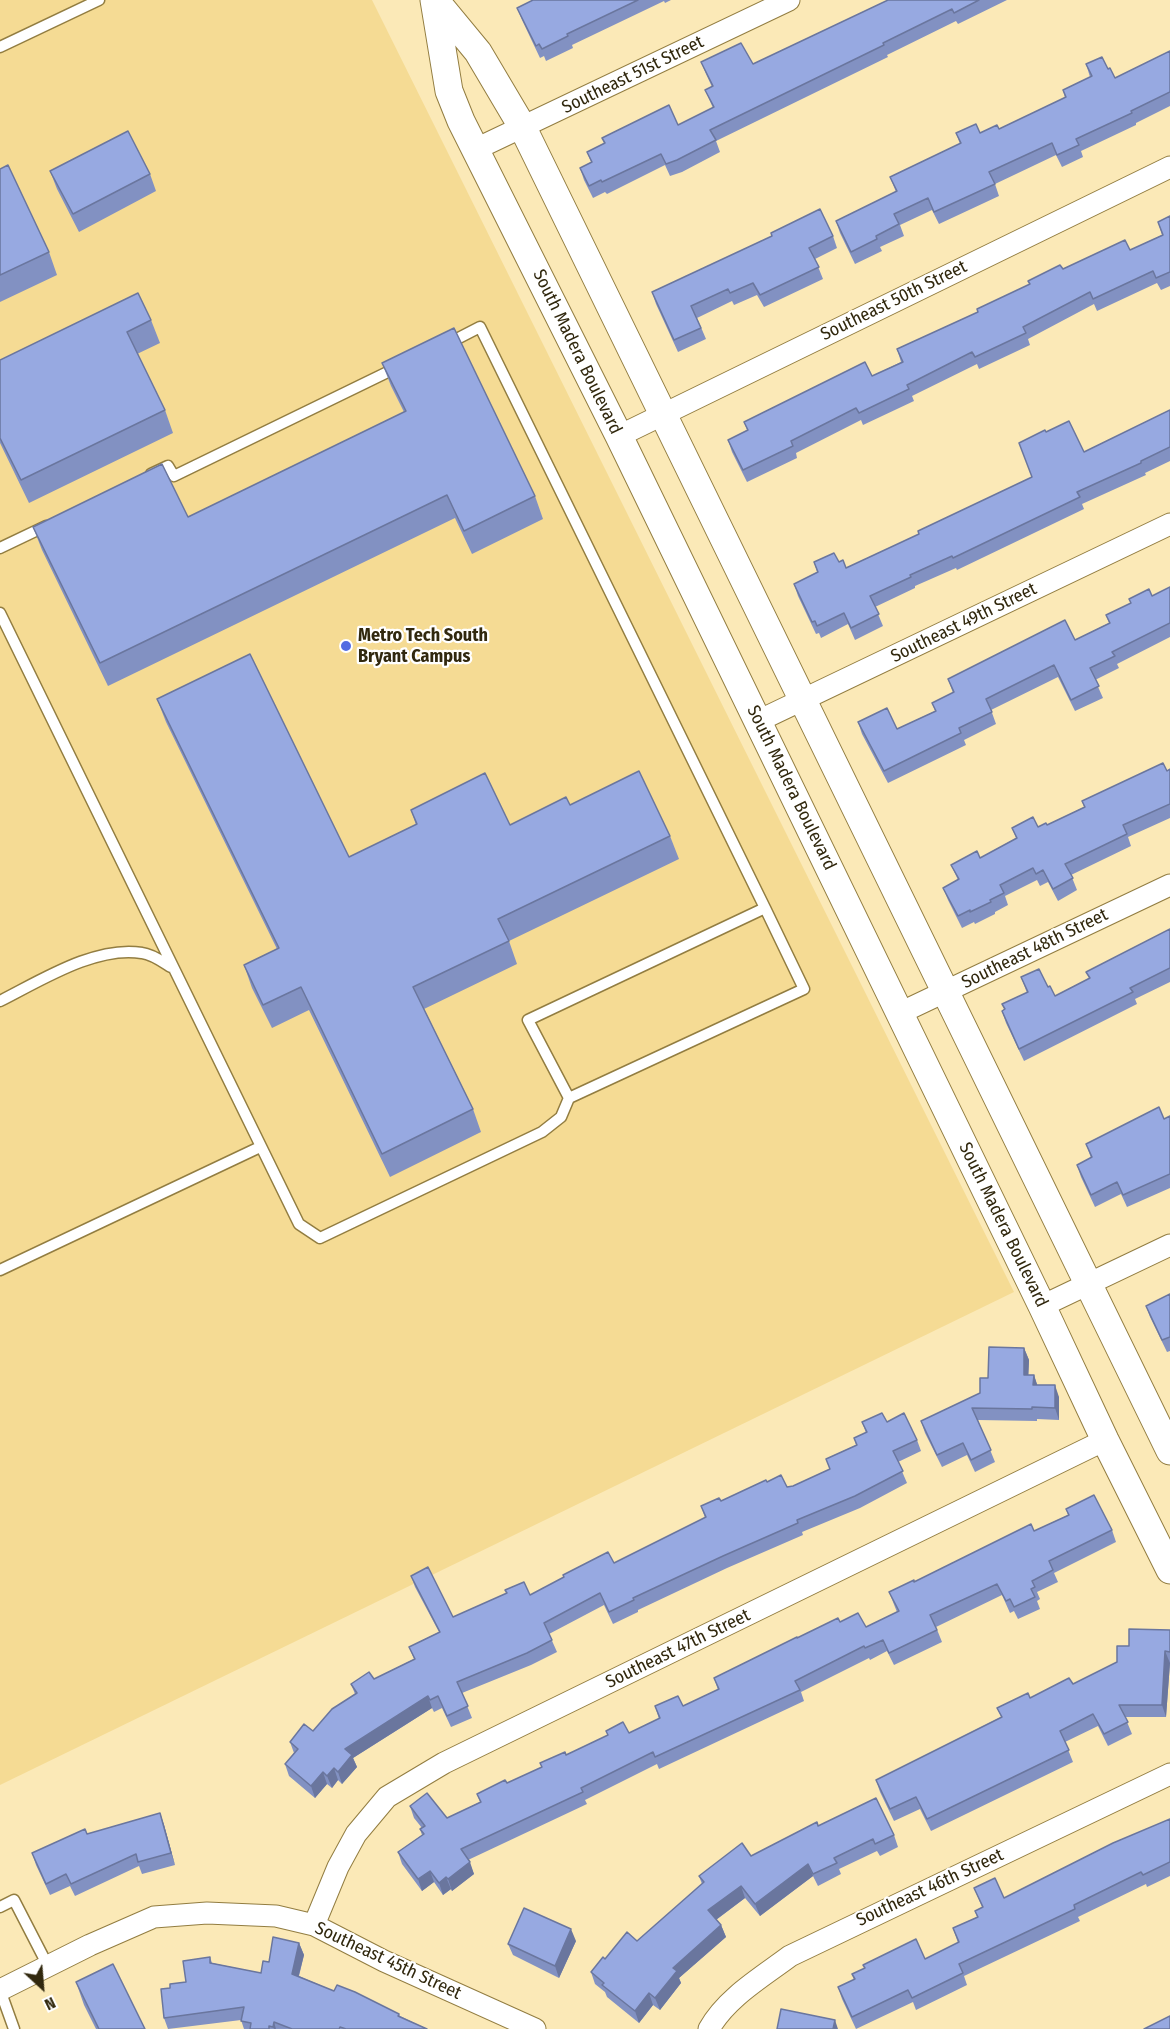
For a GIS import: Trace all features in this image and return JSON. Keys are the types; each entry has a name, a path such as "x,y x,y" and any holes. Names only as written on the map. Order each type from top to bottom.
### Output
{"street":[{"name":"South Madera Boulevard","path":"435,0 478,52 523,128 1170,1451"},
{"name":"South Madera Boulevard","path":"435,0 449,91 461,121 619,436 1170,1570"},
{"name":"Southeast 51st Street","path":"476,149 789,0"},
{"name":"Southeast 50th Street","path":"619,436 1170,167"},
{"name":"Southeast 49th Street","path":"758,721 1170,524"},
{"name":"Southeast 48th Street","path":"900,1013 1170,885"},
{"path":"1042,1306 1170,1245"},
{"name":"Southeast 47th Street","path":"314,1925 338,1867 356,1834 387,1797 444,1763 1106,1440"},
{"name":"Southeast 46th Street","path":"709,2029 714,2020 743,1991 790,1956 1170,1774"},
{"name":"Southeast 45th Street","path":"0,1990 90,1945 154,1917 207,1913 276,1916 314,1925 384,1961 536,2029"}],"lane":[{"path":"0,47 99,0"},
{"path":"0,613 299,1224 320,1238 542,1132 561,1117 569,1098 804,988 480,327 438,348"},
{"path":"136,482 168,466 174,476 406,363"},
{"path":"0,548 52,523"},
{"path":"569,1098 528,1020 765,908"},
{"path":"0,1001 63,970 112,952 144,953 172,967"},
{"path":"0,1270 260,1147"},
{"path":"0,1907 14,1900 48,1966"},
{"path":"0,1990 14,2029"}],"shaded area":[{"name":"Metro Tech South Bryant Campus","path":"0,0 372,0 1014,1292 0,1785"}],"building":[{"path":"533,0 638,0 567,34 568,36 542,49 539,44 536,46 517,8"},
{"path":"888,0 979,0 954,13 952,9 710,130 716,140 677,160 666,164 661,154 589,186 580,168 592,162 587,152 605,143 602,138 669,105 678,125 714,107 705,90 713,86 701,62 741,43 753,64"},
{"path":"1170,51 1170,92 1076,139 1079,145 1057,155 1052,143 989,172 995,184 934,212 928,198 894,214 899,224 876,236 877,239 851,252 836,221 897,191 890,177 961,143 956,133 976,124 980,133 997,125 999,129 1066,97 1063,90 1092,76 1086,64 1102,57 1115,78"},
{"path":"128,131 150,174 73,214 50,171"},
{"path":"8,165 49,252 0,275 0,169"},
{"path":"820,209 833,236 809,248 819,267 760,295 753,283 730,293 728,289 691,306 701,328 674,340 652,292 772,236 771,233"},
{"path":"1170,216 1170,272 1156,278 1153,271 1093,299 1090,292 1023,327 1026,333 975,357 972,352 907,385 909,389 859,413 856,408 791,441 793,446 743,470 728,440 748,430 744,422 865,362 872,376 903,362 897,349 978,312 977,309 1030,284 1028,281 1060,265 1063,269 1125,240 1130,250 1163,235 1158,222"},
{"path":"138,293 151,320 127,332 165,410 21,480 0,438 0,360"},
{"path":"454,328 535,496 464,531 447,495 100,663 33,527 162,464 188,517 406,411 382,363"},
{"path":"1170,410 1170,447 1077,492 1080,497 953,558 952,556 910,575 911,577 870,596 879,614 851,628 844,613 817,626 815,621 812,622 794,584 818,572 814,562 834,553 839,562 843,560 846,568 1032,477 1019,443 1045,430 1046,432 1069,421 1084,452"},
{"path":"1170,587 1170,623 1112,652 1115,656 1090,668 1099,686 1071,700 1054,665 986,699 992,712 959,728 961,733 884,771 858,722 887,708 897,729 936,711 932,703 954,692 948,679 1065,620 1075,640 1110,623 1106,615 1131,603 1129,599 1149,589 1152,596"},
{"path":"250,654 349,857 417,824 411,810 485,773 510,825 566,797 570,805 639,771 670,836 498,919 509,941 413,987 473,1109 382,1154 301,987 263,1005 244,965 279,948 157,699"},
{"path":"1163,763 1167,771 1170,769 1170,804 1123,825 1127,834 1065,864 1073,878 1053,889 1043,870 1036,874 1033,868 1000,885 1004,893 990,900 991,902 958,916 943,888 959,879 951,865 977,851 980,858 1017,838 1012,828 1033,817 1038,827 1046,823 1047,825 1085,807 1082,801"},
{"path":"1170,929 1170,968 1130,988 1133,992 1019,1049 1002,1011 1005,1009 1002,1004 1028,992 1021,977 1039,969 1055,996 1090,978 1086,972"},
{"path":"1159,1107 1164,1119 1170,1116 1170,1174 1123,1195 1117,1182 1091,1195 1077,1165 1092,1157 1086,1144"},
{"path":"1170,1294 1170,1337 1162,1340 1146,1306"},
{"path":"989,1347 1024,1348 1024,1375 1034,1375 1033,1385 1055,1385 1055,1408 972,1408 991,1450 971,1460 963,1443 937,1455 921,1421 980,1393 980,1378 988,1378"},
{"path":"882,1413 887,1422 904,1413 917,1440 893,1451 903,1471 855,1496 797,1520 798,1523 633,1598 634,1600 609,1612 600,1593 544,1623 552,1640 457,1682 468,1706 447,1716 438,1696 430,1700 428,1696 345,1749 352,1755 338,1772 334,1768 327,1776 323,1772 311,1786 285,1764 298,1749 290,1742 304,1724 313,1731 332,1709 357,1693 351,1684 369,1672 374,1679 415,1659 409,1647 440,1632 411,1576 428,1567 453,1617 507,1593 505,1590 524,1582 530,1595 608,1552 614,1563 706,1517 701,1506 719,1498 721,1501 781,1475 787,1487 793,1486 830,1469 826,1459 857,1445 854,1438 867,1432 862,1422"},
{"path":"1094,1495 1112,1530 1049,1561 1053,1570 1032,1581 1035,1587 1031,1589 1035,1597 1014,1607 1010,1599 1006,1601 997,1584 930,1615 937,1630 889,1653 883,1640 865,1648 864,1646 795,1681 800,1690 655,1757 653,1752 581,1788 583,1792 461,1849 470,1862 439,1883 430,1871 418,1879 398,1852 424,1834 420,1829 425,1826 410,1806 427,1793 447,1818 481,1802 477,1794 505,1780 507,1783 542,1767 540,1763 565,1752 566,1755 608,1735 606,1731 623,1722 629,1733 660,1718 655,1706 678,1696 683,1706 719,1689 714,1678 838,1618 840,1622 858,1613 866,1627 899,1611 889,1592 1031,1524 1034,1531 1069,1515 1066,1509"},
{"path":"1129,1629 1170,1630 1170,1652 1165,1651 1162,1705 1119,1705 1128,1722 1104,1734 1093,1714 1060,1731 1069,1750 927,1819 916,1797 890,1809 876,1780 1002,1717 997,1708 1028,1693 1030,1698 1069,1678 1073,1684 1117,1662 1117,1646 1129,1646"},
{"path":"876,1798 894,1835 875,1844 873,1839 834,1858 837,1863 813,1874 808,1864 755,1904 741,1886 708,1910 721,1925 673,1968 677,1971 655,1998 649,1993 635,2011 602,1985 604,1983 591,1972 627,1932 637,1941 704,1882 699,1876 742,1843 751,1856 817,1822 818,1826"},
{"path":"160,1813 171,1853 138,1862 136,1854 71,1884 66,1874 46,1884 32,1853 85,1829 87,1834"},
{"path":"1170,1819 1170,1862 1143,1875 1141,1872 1074,1905 1075,1909 959,1964 963,1973 912,1998 908,1990 852,2017 838,1987 855,1979 852,1974 865,1968 863,1965 916,1939 925,1959 959,1942 953,1928 978,1917 975,1911 983,1907 974,1888 995,1878 1004,1898 1113,1843"},
{"path":"524,1908 571,1929 555,1966 508,1944"},
{"path":"273,1937 299,1943 292,1974 334,1991 337,1985 355,1992 427,2029 346,2029 340,2027 339,2029 292,2029 274,2022 273,2027 269,2026 269,2029 250,2029 251,2023 241,2021 244,2007 164,2018 161,1989 170,1988 170,1984 186,1982 183,1961 210,1957 210,1963 261,1973 263,1961 269,1962"},
{"path":"113,1964 145,2029 99,2029 76,1982"},
{"path":"781,2009 835,2020 833,2029 777,2029"},
{"path":"1170,2016 1170,2029 1144,2029"}],"place":[{"name":"Metro Tech South Bryant Campus","path":"346,646"}]}
